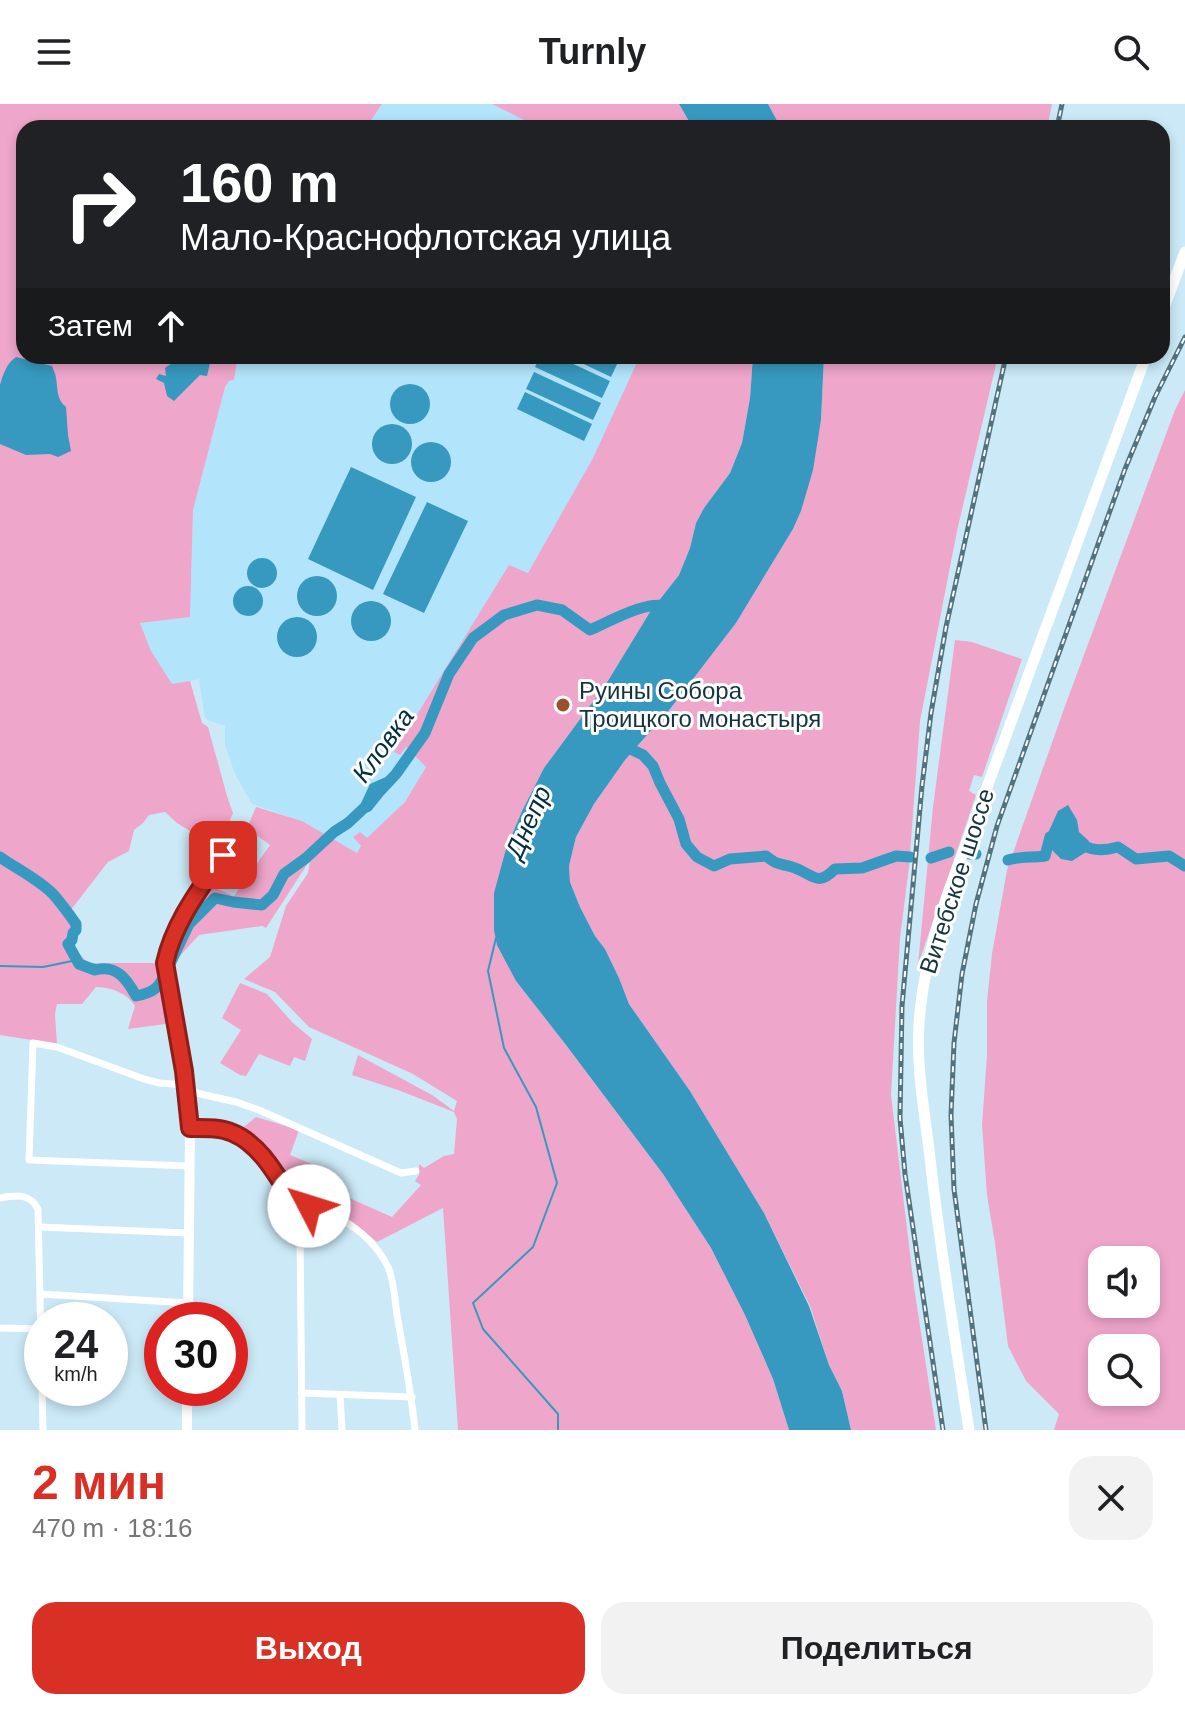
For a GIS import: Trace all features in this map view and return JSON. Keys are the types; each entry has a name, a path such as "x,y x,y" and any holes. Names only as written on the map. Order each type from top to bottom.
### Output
{"main road":[{"path":"1170,292 1185,252"},
{"name":"Витебское шоссе","path":"969,1430 939,1238 919,1062 919,1027 926,970 948,893 1143,364"}],"street":[{"path":"188,1302 190,1128 186,1085 165,963 181,919 223,855"},
{"path":"189,1166 29,1160 33,1043 57,1047 144,1079 186,1085 196,1093 259,1110 401,1173 416,1171"},
{"path":"190,1128 213,1128 233,1133 247,1142 266,1161 295,1204 300,1231 302,1430"},
{"path":"0,1198 16,1195 27,1197 34,1201 38,1209 41,1302"},
{"path":"295,1204 345,1220 378,1250 389,1269 415,1430"},
{"path":"39,1227 188,1233"},
{"path":"41,1294 172,1302"},
{"path":"0,1328 24,1329"},
{"path":"301,1393 412,1397"},
{"path":"340,1395 342,1430"},
{"path":"43,1406 43,1430"},
{"path":"187,1406 187,1430"}],"shaded area":[{"path":"0,104 382,104 371,120 16,120 16,364 237,364 234,380 225,387 193,510 190,617 140,623 151,651 172,684 190,681 202,723 208,727 233,813 218,848 165,812 149,815 134,830 129,851 108,862 70,911 78,924 72,946 88,963 163,963 173,1023 128,1029 135,1006 132,1001 118,992 96,987 82,1004 57,1004 57,1044 0,1035"},
{"path":"382,104 492,104 524,120 371,120"},
{"path":"492,104 679,104 688,120 524,120"},
{"path":"768,104 1052,104 1049,120 777,120"},
{"path":"237,364 636,364 594,458 528,573 509,566 405,747 426,767 405,802 367,839 360,832 353,838 361,846 357,853 302,821 252,804 235,774 225,745 225,726 205,717 199,679 172,685 151,651 140,622 190,617 193,510 225,387 234,380"},
{"path":"636,364 752,364 742,443 730,473 696,523 679,575 650,612 606,684 544,768 506,849 516,981 663,1174 711,1248 773,1379 789,1430 458,1430 443,1208 377,1242 338,1210 298,1197 268,1154 240,1130 256,1117 299,1130 290,1155 326,1170 320,1185 392,1217 421,1185 415,1181 419,1175 419,1164 424,1168 444,1156 454,1154 457,1119 454,1112 352,1075 358,1055 432,1095 454,1111 457,1101 413,1074 309,1027 275,992 244,979 270,957 286,906 308,873 310,860 266,928 262,926 199,935 179,957 172,971 169,959 187,913 208,885 234,896 270,845 247,828 256,807 302,821 357,853 361,846 353,837 360,832 367,838 405,802 426,767 406,747 400,755 394,752 509,565 528,573 593,458"},
{"path":"824,364 996,364 957,531 920,721 909,867 900,938 891,1095 914,1287 936,1430 851,1430 842,1391 829,1365 810,1306 764,1213 690,1091 629,1004 570,882 569,866 576,837 594,804 625,760 670,709 736,623 793,529 801,511 821,420"},
{"path":"1185,390 1185,1430 1054,1430 1059,1414 1026,1381 1008,1346 987,1195 982,1125 987,1001 1007,870 1065,706"},
{"path":"955,640 972,642 1022,659 982,777 974,775 969,791 976,795 918,965 933,807"},
{"path":"240,983 267,994 312,1039 305,1061 294,1057 290,1066 259,1054 246,1076 220,1063 241,1030 222,1018"}],"water":[{"path":"679,104 768,104 777,120 688,120"},
{"path":"16,357 16,364 52,366 59,397 66,407 71,451 58,457 50,454 26,455 0,444 0,385 10,362"},
{"path":"171,364 210,364 207,376 200,375 174,401 167,396 164,383 156,379 159,374 166,376 165,368"},
{"path":"536,364 573,364 610,381 602,398 535,367"},
{"path":"584,364 617,364 611,377"},
{"name":"Днепр","path":"752,364 824,364 821,420 813,470 801,511 736,623 670,709 625,760 594,804 576,837 569,866 570,882 629,1004 690,1091 764,1213 809,1306 829,1365 842,1391 851,1430 789,1430 773,1379 711,1248 663,1174 516,981 497,945 494,930 494,893 506,849 522,811 544,768 606,684 650,612 679,575 696,523 730,473 742,443"},
{"path":"534,372 601,403 593,420 526,389"},
{"path":"410,384 424,390 430,404 424,418 410,424 396,418 390,404 396,390"},
{"path":"525,392 592,424 584,441 517,409"},
{"path":"392,424 406,430 412,444 406,458 392,464 378,458 372,444 378,430"},
{"path":"431,442 445,448 451,462 445,476 431,482 417,476 411,462 417,448"},
{"path":"351,467 416,497 373,590 308,559"},
{"path":"427,502 468,521 424,613 383,594"},
{"path":"262,558 273,562 277,573 273,584 262,588 251,584 247,573 251,562"},
{"path":"317,576 331,582 337,596 331,610 317,616 303,610 297,596 303,582"},
{"path":"248,586 259,590 263,601 259,612 248,616 237,612 233,601 237,590"},
{"path":"371,601 385,607 391,621 385,635 371,641 357,635 351,621 357,607"},
{"path":"297,617 311,623 317,637 311,651 297,657 283,651 277,637 283,623"},
{"path":"388,776 391,786 371,811 354,818 370,784"},
{"path":"1068,805 1077,820 1079,832 1089,841 1086,852 1072,861 1061,859 1044,842 1058,811"}],"waterway":[{"name":"Кловка","path":"381,790 425,733 449,674 473,638 504,615 537,605 562,610 590,630 650,606 668,607"},
{"path":"620,744 643,755 653,766 679,819 686,844 697,857 714,866 730,859 766,856 819,878 835,869 862,868 896,856 910,857"},
{"name":"Кловка","path":"170,964 189,924 215,898 262,905 273,895 284,874 364,808"},
{"path":"1008,860 1045,856 1050,837 1054,837"},
{"path":"1074,842 1096,849 1118,847 1136,859 1169,856 1185,866"},
{"path":"931,858 949,852"},
{"path":"970,854 976,854"},
{"name":"Кловка","path":"0,857 47,889 68,912 76,924 68,944 79,964 95,970 115,971 125,979 136,996 152,991 163,978"},
{"path":"496,938 488,971 504,1048 536,1107 557,1183 533,1247 473,1303 483,1329 558,1414 558,1430"},
{"path":"0,966 43,967 77,960"}],"railway":[{"path":"1059,120 1062,104"},
{"path":"986,1430 954,1189 951,1115 954,1043 962,974 976,904 997,826 1125,469 1155,397 1185,337"},
{"path":"943,1430 905,1174 900,1118 902,1006 931,713 946,627 1004,364"}],"place":[{"name":"Руины Собора Троицкого монастыря","path":"563,705"}],"route":[{"path":"223,855 181,919 165,963 184,1071 190,1128 213,1128 233,1133 247,1142 266,1161 295,1204 309,1206"}]}
